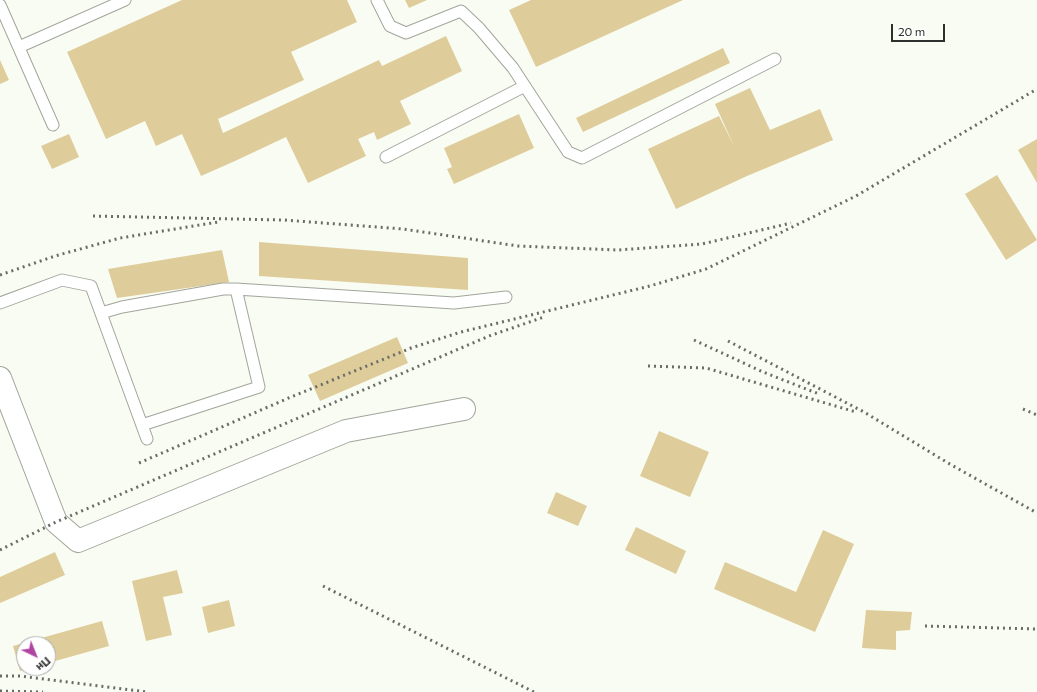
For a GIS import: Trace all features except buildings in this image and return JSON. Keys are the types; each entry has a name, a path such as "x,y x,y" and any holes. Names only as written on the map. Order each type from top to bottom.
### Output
{"street":[{"path":"0,378 56,522 78,541 346,431 464,409"}],"lane":[{"path":"19,47 125,0"},
{"path":"377,0 390,26 406,33 461,11 479,28 513,68 568,152 582,158 775,58"},
{"path":"0,5 53,125"},
{"path":"386,157 525,86"},
{"path":"0,303 62,280 91,286 147,439"},
{"path":"101,313 122,307 223,289 454,303 506,297"},
{"path":"142,425 259,387 236,289"}],"railway":[{"path":"139,463 291,397 411,348 461,332 650,286 706,269 856,196 1037,89"},
{"path":"93,216 284,220 403,229 518,246 618,250 702,244 791,223"},
{"path":"0,275 55,256 120,238 218,222"},
{"path":"0,550 56,522 489,336 544,317"},
{"path":"694,340 763,372 819,394"},
{"path":"728,341 864,412 948,463 1037,513"},
{"path":"648,366 706,368 856,412"},
{"path":"1023,409 1037,415"},
{"path":"323,586 534,692"},
{"path":"925,626 1037,629"},
{"path":"0,676 20,676 148,692"},
{"path":"0,691 43,692"}]}
